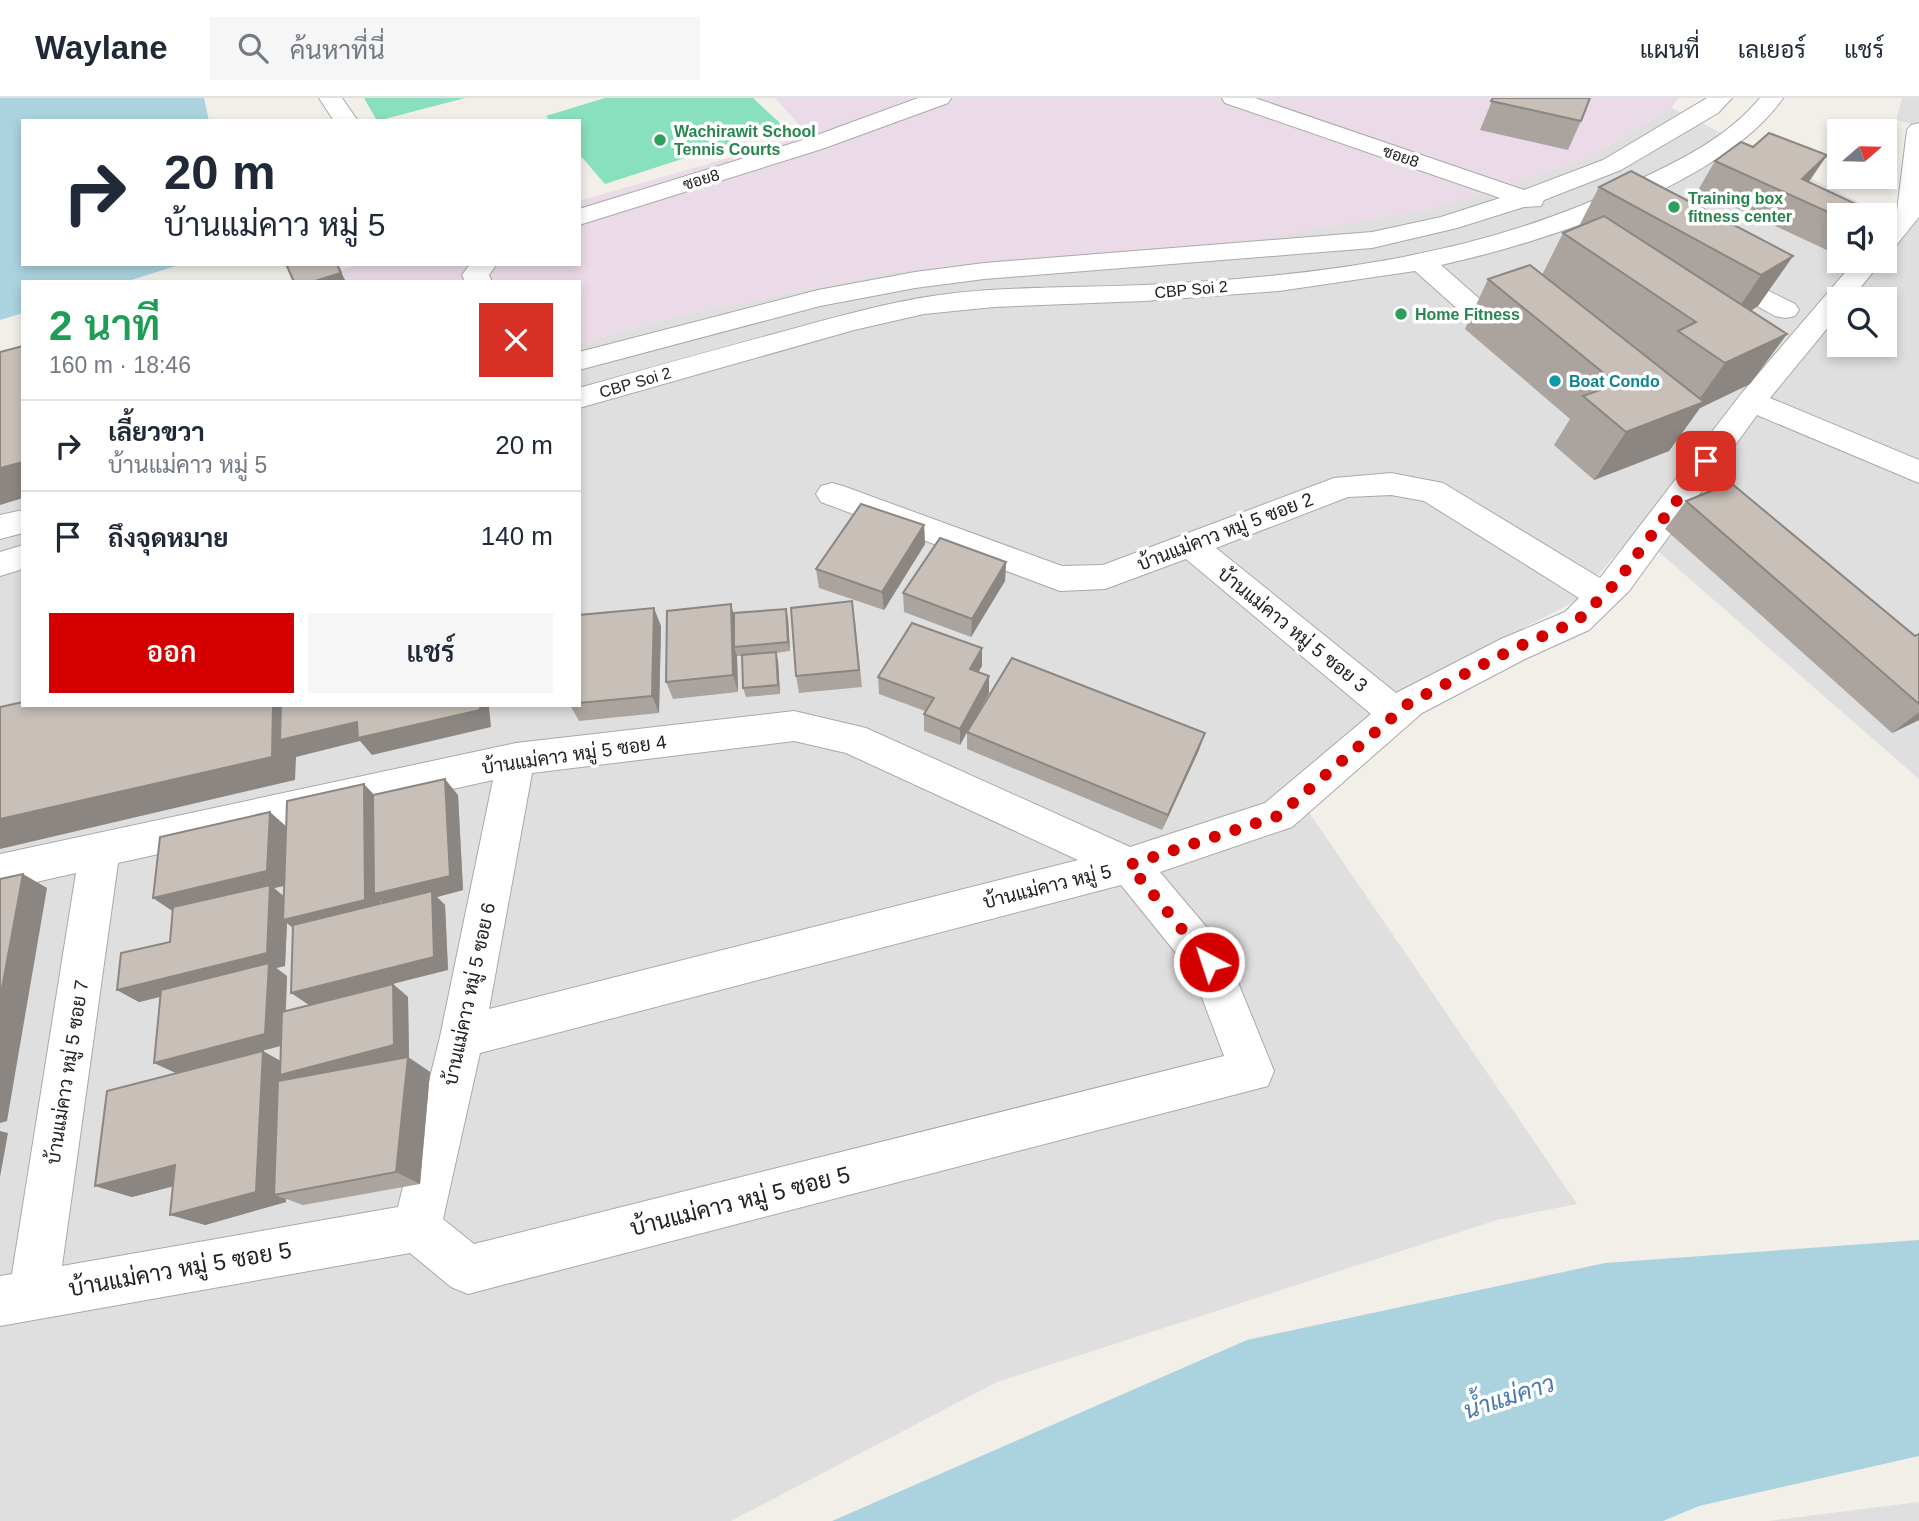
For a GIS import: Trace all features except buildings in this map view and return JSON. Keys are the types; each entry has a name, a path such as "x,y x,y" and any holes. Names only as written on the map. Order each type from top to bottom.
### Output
{"street":[{"path":"330,98 345,119"},
{"name":"ซอย8","path":"581,216 814,144 940,98"},
{"name":"ซอย8","path":"1233,98 1526,198 1567,219"},
{"name":"CBP Soi 2","path":"581,359 818,298 915,280 984,271 1371,240 1448,223 1526,198 1612,164 1710,108 1721,98"},
{"name":"CBP Soi 2","path":"581,397 821,330 943,303 1147,293 1348,275 1423,264 1532,232 1638,191 1703,156 1760,114 1772,98"},
{"path":"1897,228 1910,212 1916,196 1919,130"},
{"path":"1598,207 1633,226"},
{"path":"1532,232 1555,247"},
{"path":"1691,259 1785,310"},
{"path":"1423,264 1480,314"},
{"name":"บ้านแม่คาว หมู่ 5","path":"462,1037 1129,865 1278,816 1409,703 1502,654 1577,621 1603,596 1751,401 1859,273"},
{"path":"1751,401 1919,472"},
{"name":"บ้านแม่คาว หมู่ 5 ซอย 2","path":"832,494 1060,579 1105,576 1345,486 1391,484 1433,491 1603,596"},
{"path":"0,527 21,522"},
{"name":"บ้านแม่คาว หมู่ 5 ซอย 3","path":"1190,545 1397,714"},
{"path":"0,564 21,558"},
{"name":"บ้านแม่คาว หมู่ 5 ซอย 4","path":"0,872 516,759 794,726 853,738 1129,865"},
{"name":"บ้านแม่คาว หมู่ 5 ซอย 6","path":"417,1228 462,1037 516,759"},
{"name":"บ้านแม่คาว หมู่ 5 ซอย 7","path":"17,1298 100,848"},
{"name":"บ้านแม่คาว หมู่ 5 ซอย 5","path":"17,1298 417,1228 468,1270 1252,1071 1209,962 1129,865"}],"shaded area":[{"path":"775,98 1678,98 1672,108 1583,160 1434,209 1225,245 898,271 677,316 581,343 581,280 310,280 353,266 581,266 581,200 808,135"},
{"path":"1902,98 1919,98 1919,126 1896,119"},
{"path":"1672,108 1827,186 1827,189 1832,189 1860,203 1827,203 1827,273 1897,273 1897,210 1919,194 1919,779 1636,532 1574,602 1389,696 1302,802 1577,1204 1497,1220 997,1382 731,1521 0,1521 0,376 21,370 21,707 581,707 581,343 677,316 898,271 1225,245 1583,160"},
{"path":"1919,1502 1919,1521 1769,1521"}],"green space":[{"path":"364,98 465,98 385,119 376,119"},
{"name":"Wachirawit School Tennis Courts","path":"605,98 753,98 783,126 605,184 581,156 581,119 549,119 546,116"}],"water":[{"path":"0,98 204,98 209,119 21,119 21,266 176,266 131,280 21,280 21,314 0,320"},
{"name":"น้ำแม่คาว","path":"1919,1240 1919,1456 1699,1506 1663,1521 832,1521 1247,1340 1605,1263"}],"place":[{"name":"Wachirawit School Tennis Courts","path":"660,140"},
{"name":"Training box fitness center","path":"1674,207"},
{"name":"Home Fitness","path":"1401,314"},
{"name":"Boat Condo","path":"1555,381"}],"route":[{"path":"1209,962 1129,865 1278,816 1409,703 1513,649 1577,621 1617,582 1706,461"}]}
